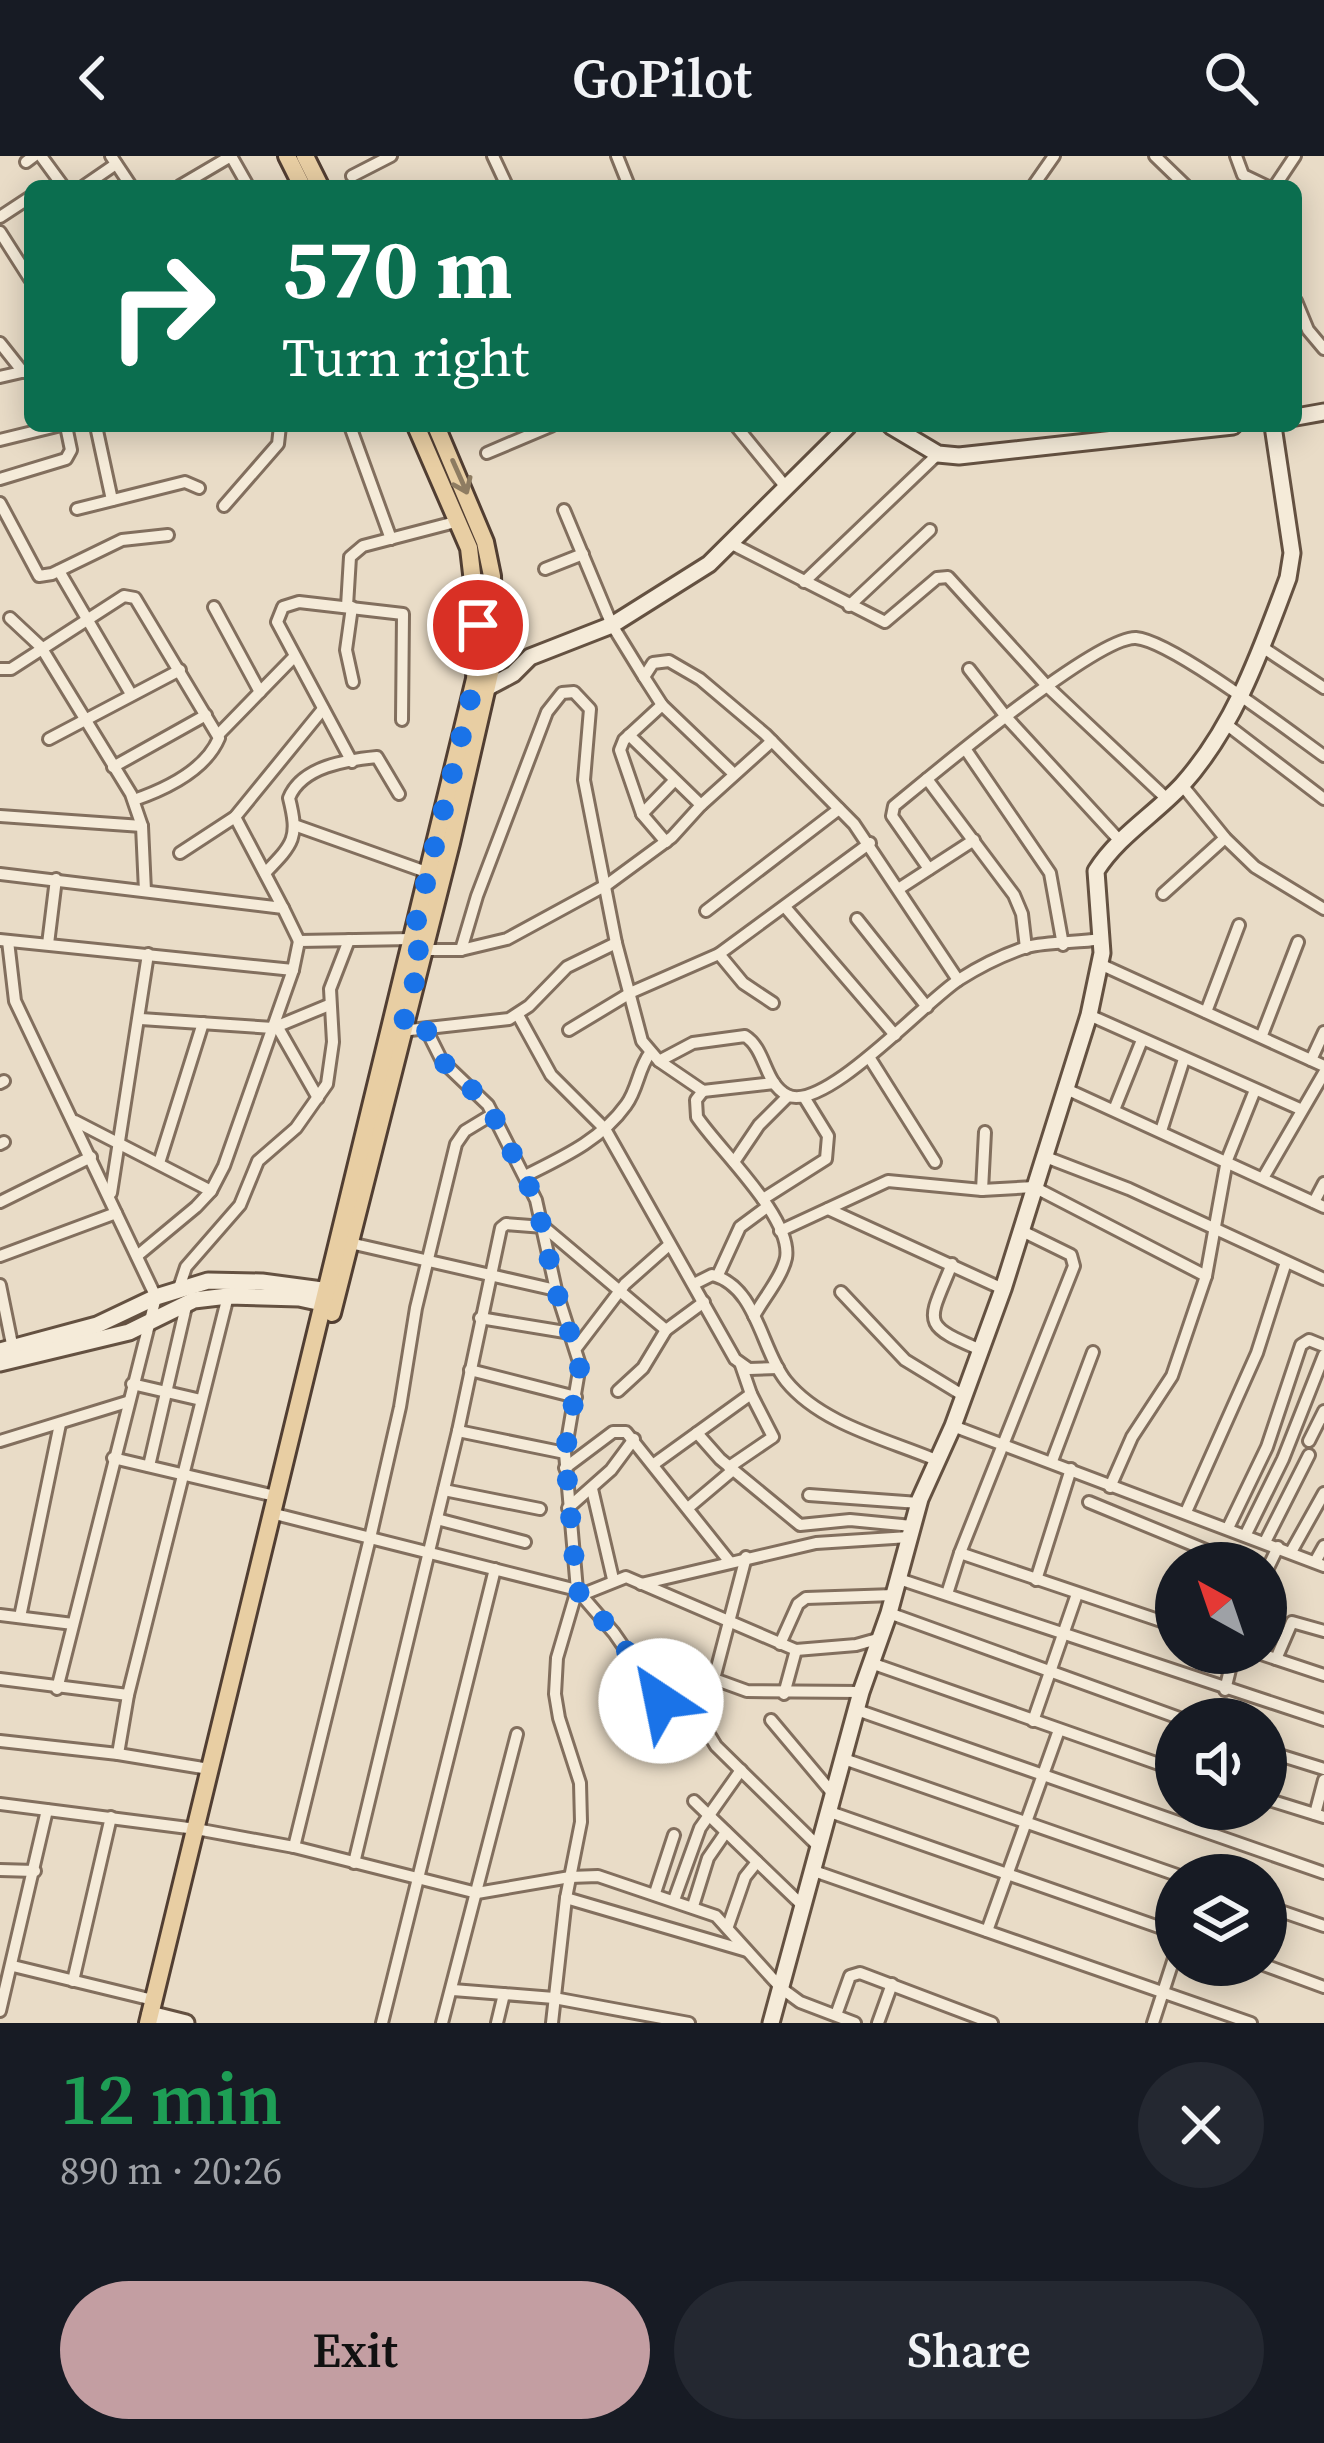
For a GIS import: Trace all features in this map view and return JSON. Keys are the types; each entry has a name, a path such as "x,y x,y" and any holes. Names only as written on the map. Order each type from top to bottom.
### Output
{"main road":[{"path":"419,432 460,521 485,655"},
{"path":"201,1829 209,1769 480,692 491,577 485,542 439,432"},
{"path":"415,946 429,873 480,692"},
{"path":"330,1297 350,1243 395,1031"},
{"path":"154,2015 276,1508"}],"street":[{"path":"352,176 391,156"},
{"path":"1155,156 1180,180"},
{"path":"1236,156 1244,175 1256,180"},
{"path":"1275,156 1283,171"},
{"path":"1275,180 1295,156"},
{"path":"190,180 226,157"},
{"path":"34,158 57,180"},
{"path":"91,180 114,160"},
{"path":"0,232 24,269"},
{"path":"0,268 17,258"},
{"path":"1302,316 1324,349"},
{"path":"0,343 24,368"},
{"path":"0,440 33,432"},
{"path":"0,479 66,459 71,450 67,432"},
{"path":"97,432 112,500"},
{"path":"224,506 278,444 279,432"},
{"path":"352,432 391,538"},
{"path":"487,454 537,432"},
{"path":"741,432 785,486"},
{"path":"480,692 512,674 530,657 612,625 685,582 842,432"},
{"path":"901,432 938,454 959,456 1178,432"},
{"path":"771,2023 856,1710 919,1503 1003,1289 1088,1015 1102,965 1094,879 1120,841 1182,785 1226,724 1288,578 1292,553 1274,432"},
{"path":"804,582 938,454"},
{"path":"77,509 184,482 199,488"},
{"path":"0,503 4,523 35,574 44,577 122,540 168,535"},
{"path":"564,509 612,625 644,677 662,705 734,774"},
{"path":"353,682 346,650 350,557 363,546 460,521"},
{"path":"849,606 930,530"},
{"path":"730,543 885,622 944,576 954,581 1048,687 1167,800"},
{"path":"545,569 583,554"},
{"path":"59,571 131,694"},
{"path":"0,669 10,669 124,596 132,596 218,736"},
{"path":"352,762 293,658 277,622 283,607 298,602 403,614 402,720"},
{"path":"214,607 260,692"},
{"path":"10,618 41,647 134,800 142,826 146,891"},
{"path":"929,869 891,811 1107,646 1141,638 1173,653 1324,756"},
{"path":"1263,644 1324,688"},
{"path":"485,655 530,657"},
{"path":"134,800 183,777 293,658"},
{"path":"644,677 658,661 676,664 772,741 870,843 958,980"},
{"path":"969,669 1007,718 1120,841"},
{"path":"49,739 180,670"},
{"path":"461,950 521,775 548,712 568,691 574,692 590,709 583,769 616,943 642,1041 655,1057 703,1090 774,1083"},
{"path":"662,705 629,735 621,745 621,756 642,814 666,842"},
{"path":"179,853 235,817 323,709"},
{"path":"113,767 206,715"},
{"path":"1226,724 1324,800"},
{"path":"629,735 701,805"},
{"path":"299,941 349,940 461,950 507,939 608,884 666,842 772,741"},
{"path":"966,750 1046,865 1063,945"},
{"path":"265,873 285,852 297,826 289,802 293,788 314,771 380,758 399,794"},
{"path":"927,779 1016,900 1026,948"},
{"path":"642,814 674,782"},
{"path":"1182,785 1255,867 1324,909"},
{"path":"706,911 838,809"},
{"path":"0,816 142,826"},
{"path":"137,1256 211,1191 293,970 299,941 235,817"},
{"path":"297,826 429,873"},
{"path":"1163,894 1225,838"},
{"path":"900,888 974,840"},
{"path":"569,1030 632,992 718,954 870,843"},
{"path":"0,874 283,908"},
{"path":"49,944 56,879"},
{"path":"785,907 895,1035"},
{"path":"857,919 927,1007"},
{"path":"1206,1012 1239,925"},
{"path":"525,1176 576,1151 605,1129 627,1105 655,1057 693,1043 745,1036 754,1043 774,1083 788,1096 804,1097 868,1057 958,980 1026,948 1101,939"},
{"path":"57,1688 156,1297 15,1001 4,940 293,970"},
{"path":"149,1466 169,1393 186,1267 240,1205 258,1161 296,1128 318,1098 332,1068 329,1005 333,975 349,940"},
{"path":"1262,1035 1298,942"},
{"path":"395,1031 427,1031 518,1015 567,967 616,943"},
{"path":"110,1197 148,954"},
{"path":"718,954 743,983 773,1003"},
{"path":"1102,965 1262,1035 1324,1070 1263,1178"},
{"path":"141,1019 275,1027 329,1005"},
{"path":"518,1015 551,1076 605,1129 741,1365 773,1437 688,1508"},
{"path":"1088,1015 1300,1109"},
{"path":"159,1163 203,1023"},
{"path":"275,1027 318,1098"},
{"path":"427,1031 442,1061 493,1114 525,1176 544,1227 556,1290 580,1365 565,1453 579,1592 555,1676 559,1718 582,1801 552,2023"},
{"path":"1311,1060 1324,1032"},
{"path":"1114,1110 1142,1040"},
{"path":"868,1057 935,1162"},
{"path":"1162,1131 1184,1059"},
{"path":"1064,1088 1319,1205 1324,1183"},
{"path":"703,1090 696,1100 697,1117 765,1203 786,1248 784,1264 754,1316"},
{"path":"1110,1486 1132,1437 1168,1384 1206,1276 1227,1160 1255,1090"},
{"path":"734,1162 758,1125 788,1096"},
{"path":"694,1284 718,1275 740,1227 765,1203 826,1159 828,1136 804,1097"},
{"path":"294,1847 370,1538 456,1144 465,1131 493,1114"},
{"path":"75,1121 211,1191"},
{"path":"982,1190 985,1132"},
{"path":"1043,1156 1129,1189 1324,1280"},
{"path":"0,1202 92,1157"},
{"path":"780,1231 888,1180 982,1190 1034,1187 1206,1276"},
{"path":"829,1209 1003,1289"},
{"path":"0,1256 116,1214"},
{"path":"354,1862 458,1431 501,1228 506,1224 544,1227 666,1330"},
{"path":"947,1594 1001,1443 1074,1266 1071,1255 1022,1231"},
{"path":"350,1243 556,1290"},
{"path":"577,1347 618,1292 670,1245"},
{"path":"1186,1512 1257,1353 1286,1262"},
{"path":"952,1264 932,1316 934,1326 981,1349"},
{"path":"718,1275 754,1316 790,1386 823,1412 936,1460"},
{"path":"0,1363 113,1336 150,1322 183,1295 229,1280 330,1297"},
{"path":"0,1285 6,1350 98,1324 156,1297 330,1297"},
{"path":"841,1292 905,1360 964,1396"},
{"path":"118,1754 128,1695 228,1295"},
{"path":"618,1391 643,1368 666,1330 704,1302"},
{"path":"480,1318 571,1333"},
{"path":"1228,1528 1267,1447 1301,1345 1309,1340 1324,1351 1282,1459 1246,1534"},
{"path":"1052,1461 1094,1352"},
{"path":"741,1365 749,1370 778,1368"},
{"path":"470,1370 576,1396"},
{"path":"132,1384 201,1400"},
{"path":"654,1464 751,1394"},
{"path":"0,1441 127,1402"},
{"path":"1280,1542 1324,1411"},
{"path":"20,1617 59,1424"},
{"path":"953,1426 1266,1542"},
{"path":"458,1431 565,1453"},
{"path":"565,1468 613,1432 626,1432 729,1561"},
{"path":"697,1433 731,1469 800,1525 850,1520 910,1532"},
{"path":"568,1508 592,1489 634,1439"},
{"path":"113,1458 182,1473 370,1538 579,1592 661,1701"},
{"path":"1036,1580 1071,1469"},
{"path":"592,1489 613,1579"},
{"path":"444,1490 540,1509"},
{"path":"1282,1542 1324,1492"},
{"path":"808,1495 919,1503"},
{"path":"1089,1502 1186,1542"},
{"path":"437,1519 525,1542"},
{"path":"641,1584 746,1557 910,1532"},
{"path":"1287,1551 1320,1564 1324,1546"},
{"path":"960,1553 1155,1619"},
{"path":"746,1557 714,1679 733,1688 784,1694 861,1693"},
{"path":"382,2023 495,1569"},
{"path":"579,1592 626,1577 796,1650 881,1638"},
{"path":"780,1644 798,1604 806,1598 896,1587 947,1594 1324,1720"},
{"path":"1033,1721 1077,1594"},
{"path":"889,1612 1155,1709"},
{"path":"0,1615 73,1624"},
{"path":"1287,1634 1292,1622 1324,1631"},
{"path":"784,1694 796,1650"},
{"path":"871,1663 1155,1763"},
{"path":"1287,1663 1324,1675"},
{"path":"1225,1690 1229,1674"},
{"path":"0,1679 128,1695"},
{"path":"856,1710 1324,1873"},
{"path":"699,1718 716,1746 820,1848"},
{"path":"771,1720 832,1804 1006,1874 1155,1926"},
{"path":"987,1930 1060,1730"},
{"path":"442,2023 517,1734"},
{"path":"0,1741 209,1769"},
{"path":"1287,1757 1324,1768"},
{"path":"844,1759 1155,1867"},
{"path":"674,1900 697,1834 741,1770"},
{"path":"1287,1805 1319,1815 1324,1780"},
{"path":"694,1802 804,1907"},
{"path":"0,1804 201,1829 477,1893 598,1876 716,1916 781,1988 839,2019 854,1973 992,2023"},
{"path":"0,2011 47,1810"},
{"path":"73,1982 111,1817"},
{"path":"693,1906 709,1858 726,1832"},
{"path":"656,1893 674,1835"},
{"path":"728,1926 745,1876 757,1862"},
{"path":"0,1870 35,1871"},
{"path":"814,1870 1251,2023"},
{"path":"566,1898 751,1952"},
{"path":"1287,1913 1324,1926"},
{"path":"13,1966 186,2023"},
{"path":"1287,1973 1324,1987"},
{"path":"878,2023 892,1984"},
{"path":"1158,2021 1164,1986"},
{"path":"453,1990 554,1998 689,2023"},
{"path":"497,2023 504,1994"},
{"path":"806,2023 812,2007"}],"route":[{"path":"478,625 475,680 412,939 410,949 423,951 401,1031 427,1031 442,1061 488,1105 536,1200 560,1306 580,1365 565,1453 577,1590 661,1701"}]}
